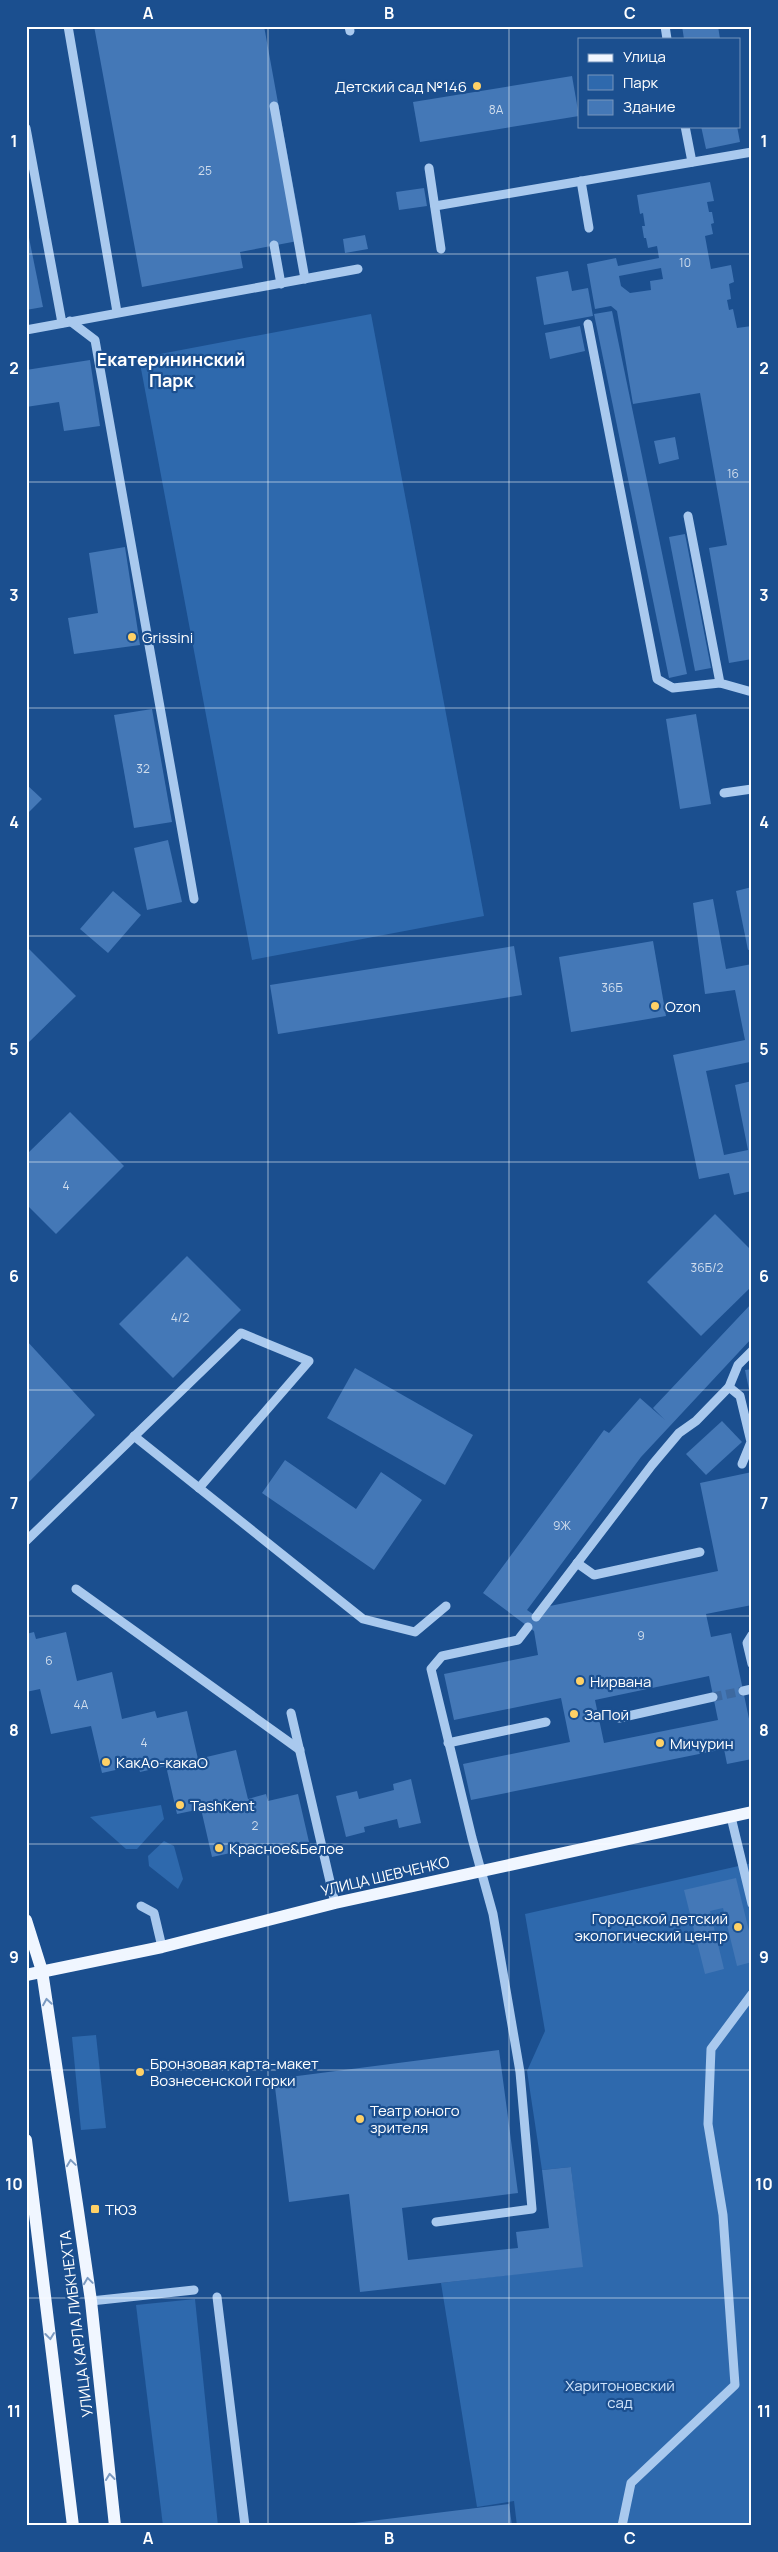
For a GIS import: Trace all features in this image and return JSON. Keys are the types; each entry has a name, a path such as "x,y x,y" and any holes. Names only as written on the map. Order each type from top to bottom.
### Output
{"main road":[{"name":"УЛИЦА ШЕВЧЕНКО","path":"26,1975 162,1947 335,1903 752,1812"},
{"name":"УЛИЦА КАРЛА ЛИБКНЕХТА","path":"26,1920 42,1971 91,2301 115,2526"},
{"name":"УЛИЦА КАРЛА ЛИБКНЕХТА","path":"26,2140 73,2526"}],"lane":[{"path":"68,26 117,312"},
{"path":"274,106 305,279"},
{"path":"26,128 66,322 95,340 194,899"},
{"path":"685,128 692,162"},
{"path":"435,206 752,152"},
{"path":"430,168 441,249"},
{"path":"581,181 589,228"},
{"path":"274,245 281,284"},
{"path":"26,330 358,269"},
{"path":"588,324 657,680 673,688 720,683 752,692"},
{"path":"688,516 720,683"},
{"path":"724,793 752,789"},
{"path":"26,1541 241,1333 309,1360 199,1488"},
{"path":"536,1617 652,1465 679,1433 696,1421 729,1387 738,1365 752,1351"},
{"path":"729,1387 740,1396 751,1442 742,1464"},
{"path":"134,1436 363,1619 415,1632 446,1606"},
{"path":"577,1563 594,1576 700,1552"},
{"path":"76,1589 300,1750"},
{"path":"436,2222 532,2209 520,2072 493,1914 448,1743 431,1669 442,1656 518,1640 528,1627"},
{"path":"752,1635 747,1643 752,1664"},
{"path":"619,1718 713,1698"},
{"path":"291,1713 335,1903"},
{"path":"448,1743 546,1722"},
{"path":"731,1817 752,1904"},
{"path":"141,1906 154,1913 162,1947"},
{"path":"622,2526 631,2483 735,2385 723,2215 708,2124 711,2049 752,1994"},
{"path":"91,2301 194,2290"},
{"path":"217,2297 244,2526"}],"green space":[{"path":"371,314 484,916 252,960 139,358"},
{"path":"161,1805 164,1819 137,1849 126,1849 90,1817"},
{"path":"164,1841 174,1846 183,1879 178,1889 149,1866 148,1856"},
{"name":"Харитоновский сад","path":"752,1863 752,2526 517,2526 514,2501 477,2507 441,2283 582,2266 571,2167 542,2170 527,2071 545,2031 525,1914"},
{"path":"96,2035 106,2128 81,2130 72,2037"},
{"path":"195,2299 218,2526 163,2526 136,2305"}],"building":[{"path":"94,26 264,26 303,240 240,252 243,268 142,287"},
{"path":"682,26 718,26 720,38 684,38"},
{"path":"572,76 578,116 420,142 413,102"},
{"path":"701,128 737,128 740,142 706,149"},
{"path":"710,182 714,201 707,202 709,212 712,212 714,223 711,224 713,234 705,236 711,269 731,265 734,282 729,284 731,299 727,300 729,310 733,309 737,328 752,326 752,659 729,663 709,548 727,545 700,393 633,404 617,311 611,306 595,309 587,264 616,258 618,266 659,258 657,246 648,248 646,238 644,238 642,226 645,226 643,213 640,214 637,195","holes":["661,268 663,279 650,281 651,290 630,293 621,286 619,276"]},
{"path":"424,188 427,206 399,210 396,192"},
{"path":"26,223 43,307 26,310"},
{"path":"365,235 368,249 345,253 343,239"},
{"path":"568,271 572,291 588,288 593,316 544,325 536,277"},
{"path":"612,311 687,674 669,678 594,314"},
{"path":"580,326 585,351 550,359 545,333"},
{"path":"90,360 100,426 64,431 59,402 26,407 26,370"},
{"path":"675,437 679,459 659,464 654,441"},
{"path":"685,534 711,668 695,671 669,537"},
{"path":"125,547 140,645 74,654 68,618 98,613 89,553"},
{"path":"152,709 172,822 134,828 114,715"},
{"path":"696,714 711,804 680,809 666,719"},
{"path":"26,784 42,799 26,815"},
{"path":"168,840 182,902 147,910 134,848"},
{"path":"752,887 752,949 748,950 736,891"},
{"path":"113,891 141,915 108,953 80,929"},
{"path":"713,899 726,969 752,964 752,1067 750,1062 706,1071 724,1155 748,1150 735,1085 752,1081 752,1191 734,1195 729,1173 699,1179 673,1055 745,1040 735,990 705,994 693,903"},
{"path":"653,941 666,1016 571,1032 559,957"},
{"path":"26,946 76,996 26,1045"},
{"path":"514,946 522,995 278,1034 270,985"},
{"path":"70,1112 124,1166 56,1234 26,1204 26,1155"},
{"path":"715,1214 752,1251 752,1286 701,1336 647,1282"},
{"path":"187,1256 241,1310 173,1378 119,1324"},
{"path":"752,1303 752,1338 641,1457 527,1610 540,1619 550,1606 718,1571 700,1483 752,1472 752,1605 706,1614 711,1637 731,1633 752,1733 752,1759 727,1764 724,1749 471,1800 463,1764 570,1742 561,1698 454,1720 444,1674 538,1655 534,1631 483,1593 604,1430 609,1433 640,1398 665,1420 653,1408","holes":["709,1676 718,1720 604,1743 595,1700"]},
{"path":"26,1340 95,1415 26,1485"},
{"path":"355,1368 473,1435 445,1485 327,1418"},
{"path":"752,1369 752,1399 751,1399 745,1370"},
{"path":"722,1421 742,1442 706,1475 686,1454"},
{"path":"285,1460 356,1509 381,1472 422,1500 374,1570 262,1493"},
{"path":"34,1632 36,1639 66,1632 77,1681 112,1672 122,1719 155,1711 157,1718 187,1711 198,1759 236,1750 248,1799 266,1794 268,1801 298,1794 309,1842 250,1855 249,1849 212,1857 201,1809 177,1814 166,1766 140,1772 138,1765 102,1773 91,1726 51,1734 40,1689 26,1692 26,1634"},
{"path":"411,1779 421,1823 399,1828 397,1819 364,1827 365,1832 346,1837 336,1796 357,1791 359,1799 394,1790 393,1784"},
{"name":"Городской детский экологический центр","path":"736,1878 752,1943 752,1962 737,1966 723,1908 710,1911 724,1969 705,1974 684,1890"},
{"path":"499,2050 518,2193 402,2208 408,2260 518,2248 516,2232 549,2228 542,2170 571,2167 583,2267 360,2292 349,2194 289,2202 274,2079"},
{"path":"509,2504 512,2526 338,2526 338,2525"}],"tunnel":[{"path":"713,1697 743,1691"}],"place":[{"name":"Детский сад №146","path":"477,86"},
{"name":"Grissini","path":"132,637"},
{"name":"Ozon","path":"655,1006"},
{"name":"Нирвана","path":"580,1681"},
{"name":"ЗаПой","path":"574,1714"},
{"name":"Мичурин","path":"660,1743"},
{"name":"КакАо-какаО","path":"106,1762"},
{"name":"TashKent","path":"180,1805"},
{"name":"Красное&Белое","path":"219,1848"},
{"name":"Городской детский экологический центр","path":"738,1927"},
{"name":"Бронзовая карта-макет Вознесенской горки","path":"140,2072"},
{"name":"Театр юного зрителя","path":"360,2119"},
{"name":"ТЮЗ","path":"95,2209"}],"district":[{"name":"Екатерининский Парк","path":"171,369"}]}
